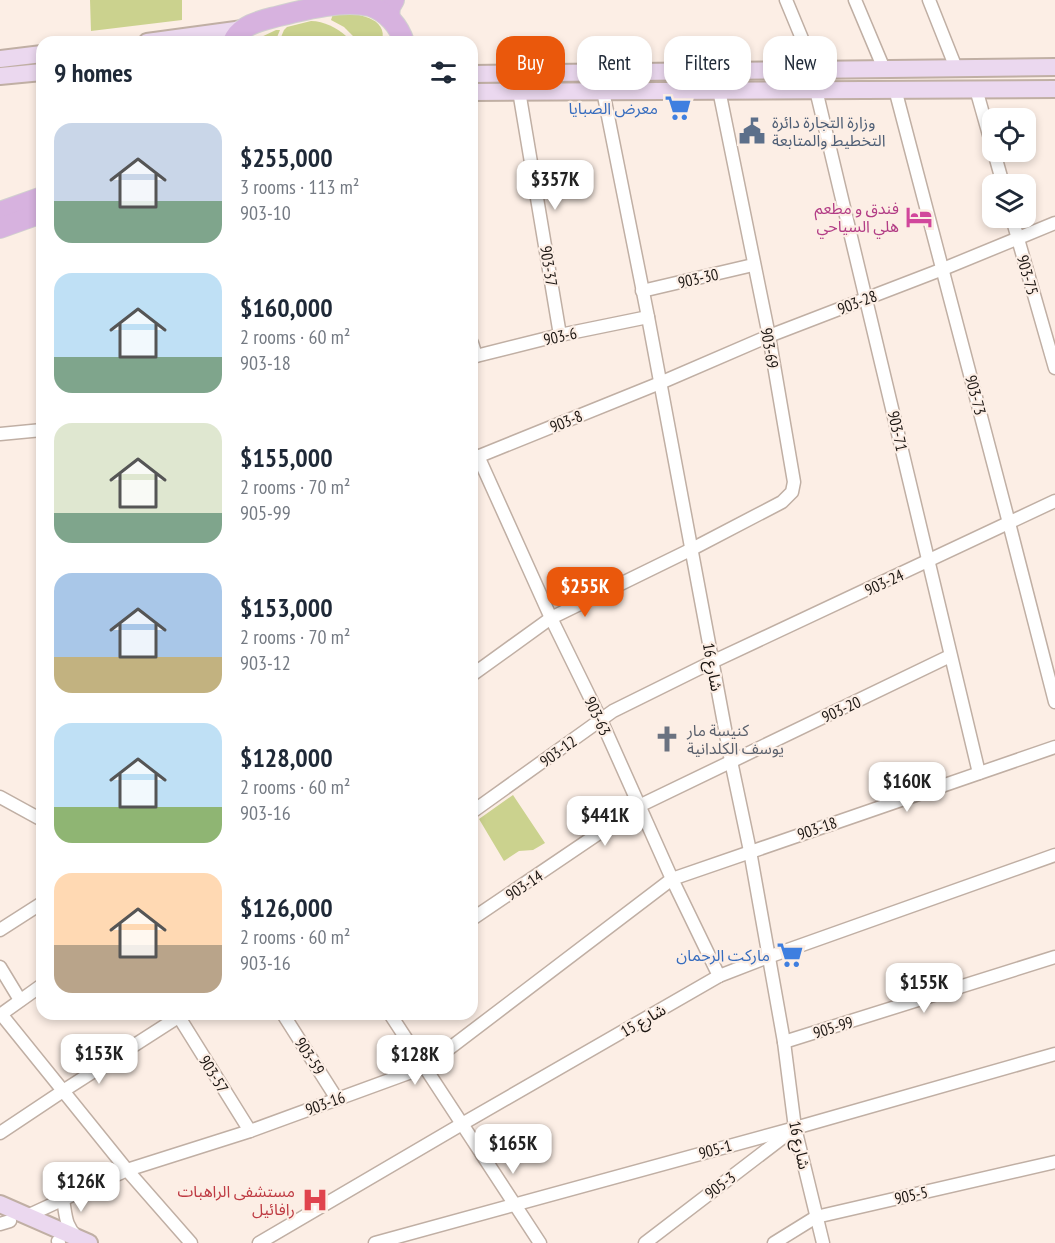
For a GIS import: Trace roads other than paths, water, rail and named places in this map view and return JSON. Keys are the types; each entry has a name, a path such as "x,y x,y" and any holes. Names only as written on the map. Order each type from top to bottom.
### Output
{"main road":[{"path":"238,35 257,22 317,4 350,2 391,9 402,36"},
{"path":"0,212 36,199"},
{"path":"0,228 36,215"}],"street":[{"path":"786,0 801,36"},
{"path":"855,0 884,69"},
{"path":"929,0 956,68"},
{"path":"0,59 36,55"},
{"path":"837,70 1055,68"},
{"path":"478,74 763,71"},
{"path":"0,76 36,73"},
{"name":"903-73","path":"895,89 1055,702"},
{"path":"976,89 982,111"},
{"path":"837,90 1055,89"},
{"path":"478,92 719,90"},
{"name":"903-69","path":"692,549 782,502 792,492 794,482 769,336 719,90"},
{"name":"903-71","path":"816,90 979,773"},
{"name":"903-37","path":"519,91 560,335"},
{"name":"شارع 16","path":"603,91 692,549 730,761 750,851 784,1042 795,1128 823,1243"},
{"name":"903-28","path":"660,383 769,336 1055,223"},
{"name":"903-75","path":"1015,228 1054,361"},
{"name":"903-30","path":"642,291 753,265"},
{"name":"903-6","path":"478,351 648,317"},
{"name":"903-8","path":"478,457 660,383"},
{"path":"0,434 36,431"},
{"name":"903-63","path":"478,464 601,720 672,879 719,976"},
{"name":"903-24","path":"712,663 1055,501"},
{"path":"478,671 550,618 692,549"},
{"name":"903-20","path":"730,761 951,657"},
{"name":"903-12","path":"478,808 613,711 712,663"},
{"name":"903-18","path":"750,851 1055,747"},
{"name":"903-14","path":"478,916 639,806 730,761"},
{"path":"0,797 36,813"},
{"name":"903-16","path":"27,1216 127,1170 249,1131 425,1067 672,879 750,851"},
{"name":"شارع 15","path":"259,1243 719,976 1055,855"},
{"path":"0,930 36,910"},
{"name":"905-99","path":"784,1042 1055,957"},
{"path":"0,967 20,1000"},
{"path":"36,989 1,1014 127,1170 191,1243"},
{"path":"0,1133 173,1020"},
{"name":"903-57","path":"184,1020 249,1131"},
{"name":"903-59","path":"287,1020 337,1099"},
{"path":"394,1020 540,1243"},
{"name":"905-1","path":"375,1243 1055,1054"},
{"name":"905-3","path":"645,1243 795,1128"},
{"name":"905-5","path":"774,1243 816,1217 1055,1162"},
{"path":"63,1200 70,1230 69,1242"},
{"path":"0,1204 27,1216 69,1242"},
{"path":"3,1221 69,1242"}],"place":[{"name":"معرض الصبايا","path":"678,108"},
{"name":"وزارة التجارة دائرة التخطيط والمتابعة","path":"752,131"},
{"name":"فندق و مطعم هلي السياحي","path":"919,217"},
{"name":"كنيسة مار يوسف الكلدانية","path":"667,739"},
{"name":"ماركت الرحمان","path":"790,955"},
{"name":"مستشفى الراهبات رافائيل","path":"315,1200"}]}
